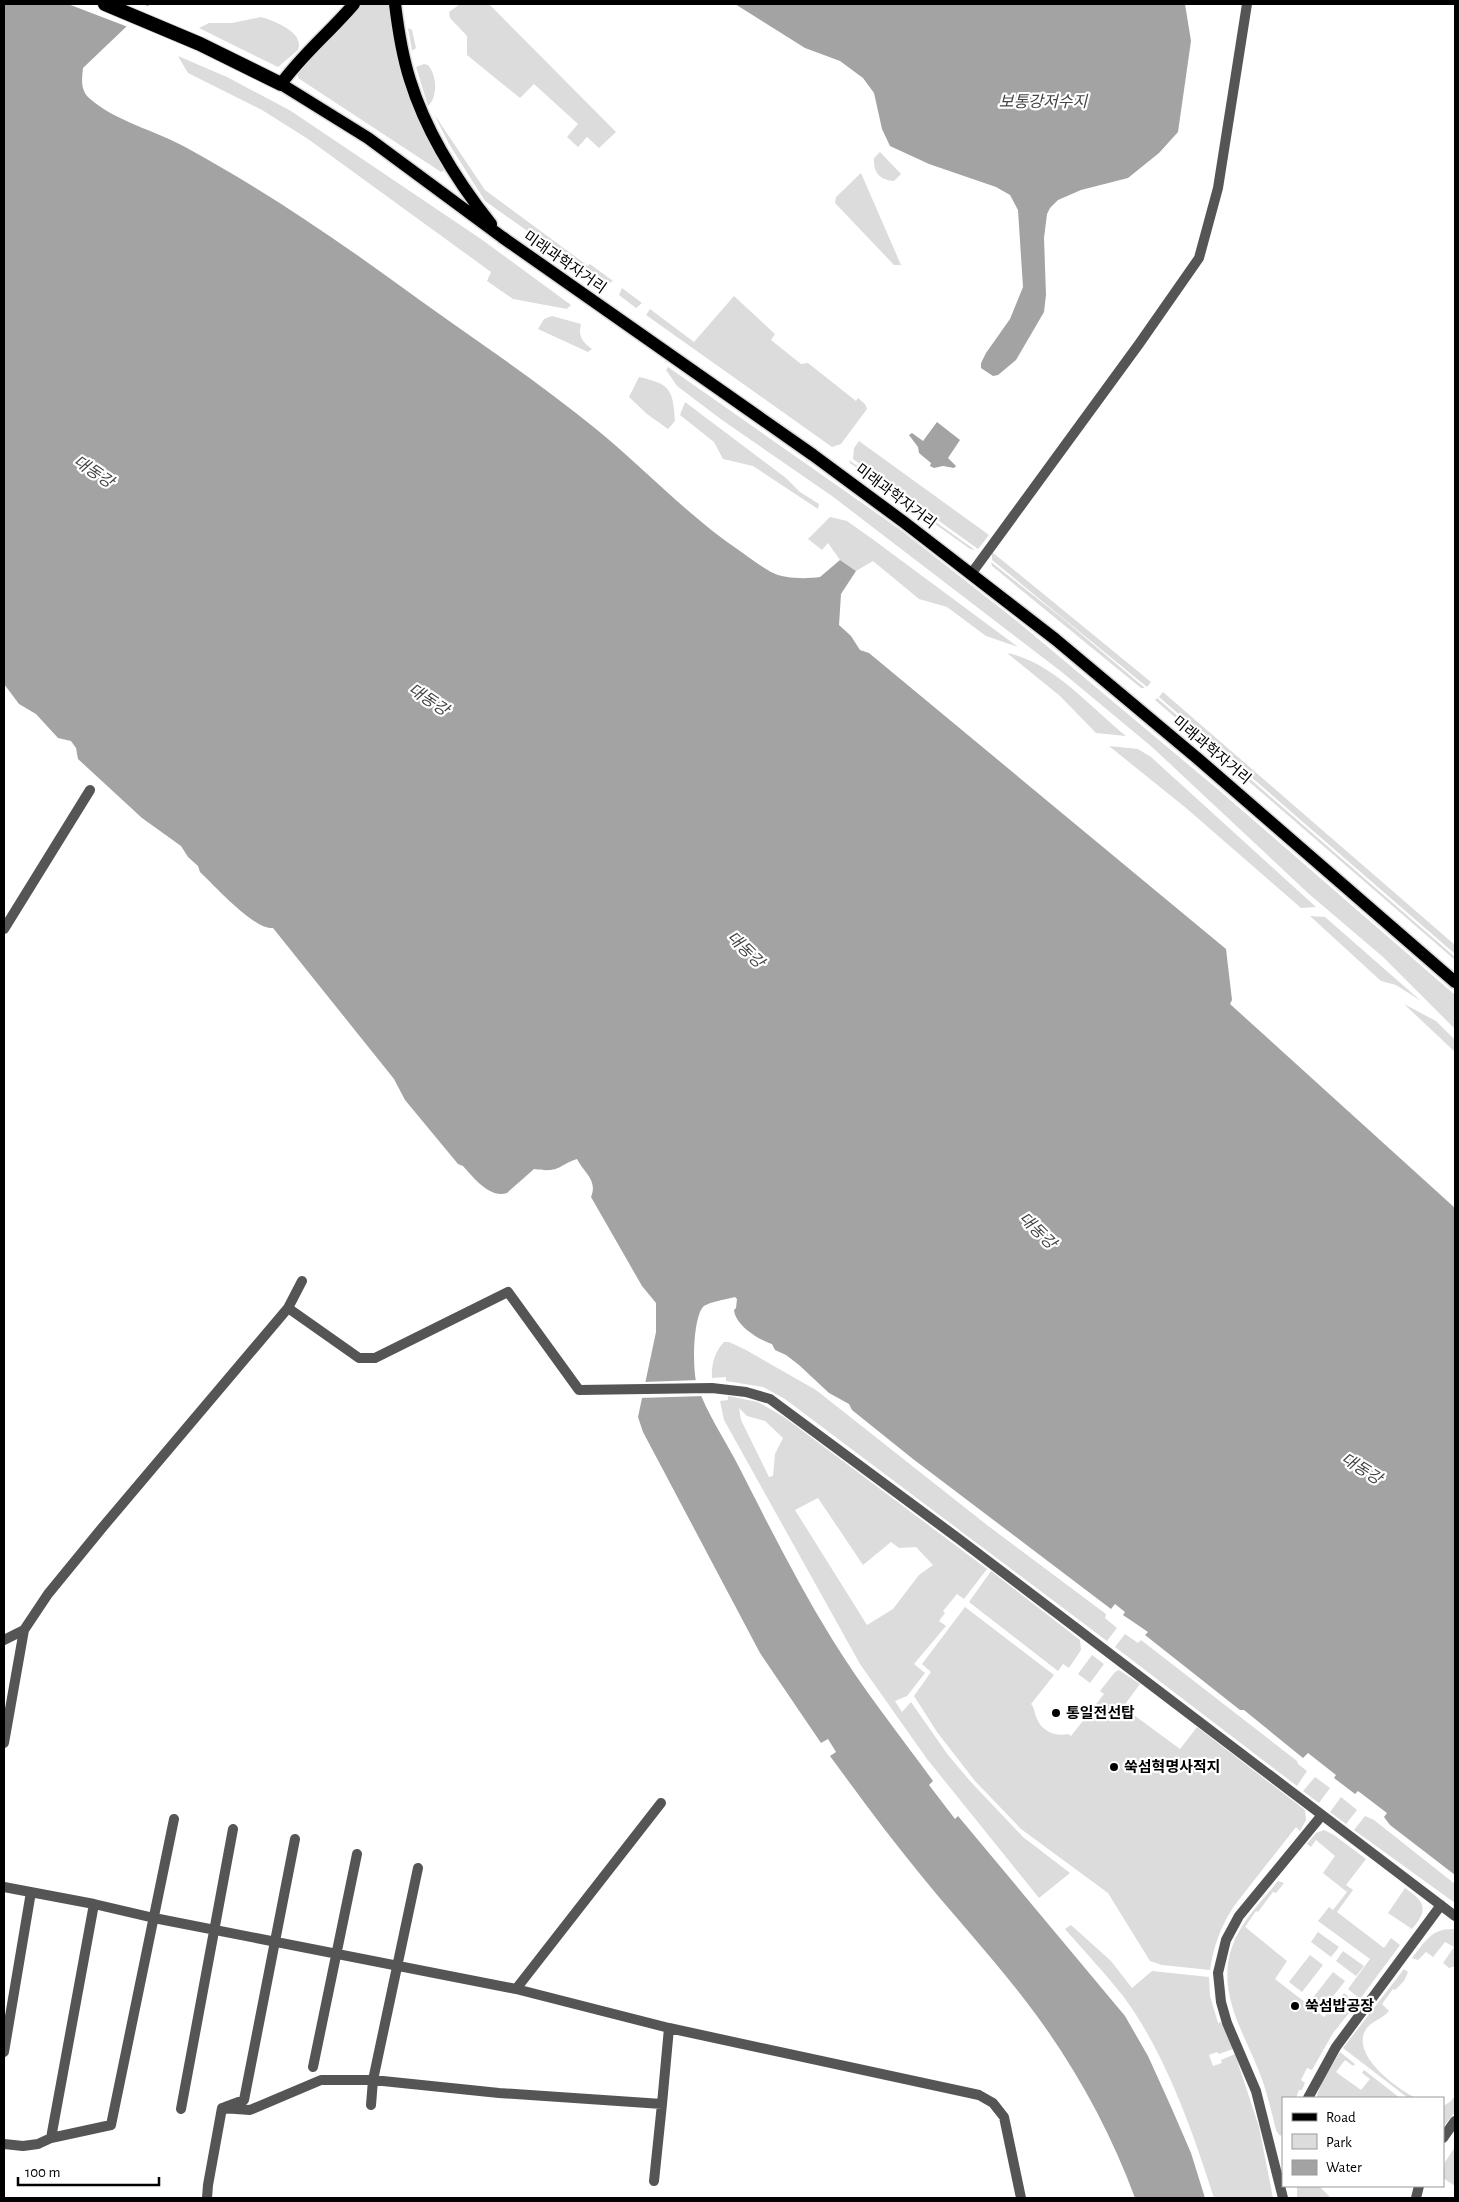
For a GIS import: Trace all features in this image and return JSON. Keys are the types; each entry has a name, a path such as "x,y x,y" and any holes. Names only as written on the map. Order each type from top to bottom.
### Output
{"highway":[{"path":"105,4 200,44 281,84"}],"main road":[{"path":"281,84 296,64 354,4"},
{"path":"396,4 402,50 410,81 424,114 457,178 502,238"},
{"name":"미래과학자거리","path":"281,84 368,138 502,238 813,455 905,523 1054,639 1197,758 1455,982"}],"street":[{"path":"971,574 1200,258 1218,188 1247,4"},
{"path":"4,929 90,790"},
{"path":"4,1743 24,1630 48,1594 102,1528 288,1308 302,1281"},
{"path":"288,1308 359,1358 375,1358 508,1292 579,1390 712,1388 752,1393 770,1399 1455,1916"},
{"path":"4,1640 24,1630"},
{"path":"516,1989 661,1803"},
{"path":"1283,2198 1256,2092 1227,2023 1221,2002 1218,1973 1226,1940 1239,1916 1322,1815"},
{"path":"4,2144 38,2144 50,2138 111,2125 174,1818"},
{"path":"181,2109 234,1829"},
{"path":"222,2108 244,2100 295,1839"},
{"path":"313,2068 357,1854"},
{"path":"372,2105 373,2080 418,1868"},
{"path":"4,1887 516,1989 669,2028 979,2095 993,2103 1004,2117 1021,2198"},
{"path":"4,2052 31,1892"},
{"path":"50,2138 94,1904"},
{"path":"1309,2097 1342,2040 1441,1905"},
{"path":"654,2181 669,2028"},
{"path":"222,2108 250,2110 321,2080 373,2080 498,2093 662,2104"},
{"path":"207,2198 222,2108"},
{"path":"1444,2137 1455,2121"}],"green space":[{"path":"360,4 388,4 397,56 407,90 420,123 445,170 441,172 298,78 298,70"},
{"path":"460,4 489,4 616,132 599,148 587,137 578,147 567,137 578,124 534,84 520,98 467,55 467,36 450,18 449,12"},
{"path":"261,17 287,28 297,38 298,50 278,67 199,28 209,23 232,23"},
{"path":"408,28 412,30 416,48 412,51"},
{"path":"178,56 227,77 291,111 481,239 571,305 567,309 513,299 487,281 491,272 308,139 262,110 188,73"},
{"path":"424,64 428,65 431,69 435,80 435,92 428,106 416,67"},
{"path":"434,114 485,190 588,266 590,264 613,281 605,286 485,201 449,144"},
{"path":"880,152 901,174 894,181 881,177 876,172 874,158"},
{"path":"861,173 901,265 894,265 835,203 836,197"},
{"path":"622,288 642,303 636,308 619,295"},
{"path":"734,296 775,334 771,340 801,364 808,363 856,401 858,398 865,404 867,409 841,444 832,447 646,315 650,309 694,342"},
{"path":"552,316 581,324 580,332 582,338 592,349 588,352 538,329 544,319"},
{"path":"668,367 902,531 1018,622 1221,792 1455,995 1455,1029 1383,957 1309,894 1152,747 1063,673 832,496 722,420 677,386 666,370"},
{"path":"639,377 658,382 671,395 675,421 668,429 647,414 629,397"},
{"path":"685,402 786,478 800,492 819,504 818,509 753,466 723,459 714,442 680,415"},
{"path":"859,441 989,535 978,549 853,459 854,448"},
{"path":"849,460 975,550 970,549 850,463"},
{"path":"830,517 847,521 1018,647 986,636 947,607 919,599 873,561 856,571 840,560 828,543 822,550 808,539"},
{"path":"992,552 1151,682 1147,687 992,560"},
{"path":"991,562 1062,618 1145,688 1141,688 992,566"},
{"path":"1007,653 1024,658 1055,676 1126,736 1096,733 1060,696"},
{"path":"1163,692 1455,945 1455,954 1159,697"},
{"path":"1157,698 1455,957 1455,960 1155,700"},
{"path":"1109,746 1138,749 1151,757 1316,907 1301,908 1186,808"},
{"path":"1310,916 1325,917 1421,1001 1396,985 1381,981"},
{"path":"1404,1004 1436,1021 1455,1040 1455,1052"},
{"path":"724,1342 729,1342 746,1350 816,1390 987,1525 1106,1614 1105,1618 1117,1628 1107,1641 785,1399 763,1387 726,1381 726,1377 712,1378 714,1358"},
{"path":"728,1396 758,1402 784,1417 987,1569 964,1599 957,1594 943,1611 945,1613 939,1621 946,1626 914,1664 925,1673 907,1696 895,1701 902,1712 911,1702 948,1755 970,1781 1023,1837 1070,1873 1039,1898 927,1759 860,1664 724,1420 720,1401 728,1400","holes":["739,1408 747,1416 765,1421 783,1438 775,1454 773,1476 769,1477 741,1420","818,1498 863,1565 891,1542 899,1548 916,1547 933,1565 919,1575 893,1609 867,1625 795,1510"]},
{"path":"991,1571 1080,1640 1081,1650 1069,1668 1063,1664 1058,1671 969,1602"},
{"path":"965,1607 1054,1675 1031,1704 1039,1723 1046,1730 1058,1735 1068,1734 1071,1736 1104,1694 1100,1691 1115,1672 1119,1670 1140,1684 1123,1707 1180,1749 1197,1727 1305,1810 1306,1820 1300,1831 1296,1827 1229,1914 1218,1937 1210,1970 1162,1965 1150,1961 1108,1893 1021,1829 975,1781 937,1732 914,1696 931,1672 922,1664"},
{"path":"1125,1634 1138,1643 1141,1640 1297,1761 1307,1771 1297,1786 1115,1647"},
{"path":"1092,1655 1104,1664 1090,1683 1078,1674"},
{"path":"1315,1777 1330,1788 1319,1803 1303,1791"},
{"path":"1341,1797 1357,1810 1346,1824 1330,1812"},
{"path":"1365,1816 1374,1820 1455,1884 1455,1903 1354,1830"},
{"path":"1324,1830 1334,1835 1366,1859 1346,1885 1353,1890 1337,1912 1384,1948 1391,1938 1400,1945 1360,1999 1348,1989 1370,1959 1318,1921 1329,1907 1333,1910 1347,1892 1323,1873 1335,1856 1316,1840 1311,1847 1307,1844 1316,1833"},
{"path":"1278,1881 1284,1883 1276,1893 1273,1892 1258,1912 1256,1911 1245,1927 1287,1961 1275,1979 1324,2017 1344,1993 1357,2003 1333,2033 1312,2070 1307,2068 1301,2080 1305,2083 1302,2090 1299,2090 1296,2097 1282,2097 1282,2136 1279,2135 1276,2130 1263,2082 1230,1999 1228,1965 1232,1947 1252,1912"},
{"path":"1405,1888 1417,1898 1423,1911 1412,1929 1388,1913"},
{"path":"1071,1925 1111,1961 1132,1988 1152,1971 1209,1977 1210,1996 1218,2023 1221,2022 1233,2049 1209,2055 1213,2066 1222,2063 1221,2060 1235,2054 1259,2127 1273,2198 1214,2198 1187,2120 1165,2067 1152,2042 1123,1996 1065,1929"},
{"path":"1447,1929 1455,1929 1455,1966 1449,1968 1443,1963 1454,1947 1445,1942 1433,1957 1426,1952 1418,1960 1412,1958 1425,1941 1435,1933"},
{"path":"1318,1932 1339,1947 1331,1957 1311,1942"},
{"path":"1343,1951 1364,1966 1356,1976 1336,1961"},
{"path":"1310,1955 1323,1965 1302,1992 1289,1982"},
{"path":"1404,1969 1408,1972 1404,1981 1395,1990 1393,1989 1382,2004 1389,2011 1367,2028 1363,2041 1370,2061 1378,2070 1398,2087 1414,2097 1407,2097 1343,2048"},
{"path":"1333,1972 1345,1981 1324,2008 1312,1999"},
{"path":"1340,2052 1355,2064 1353,2066 1345,2060 1336,2072 1361,2090 1370,2079 1362,2073 1364,2070 1399,2097 1316,2097 1322,2082"},
{"path":"1455,2096 1455,2112 1444,2126 1444,2105"},
{"path":"1455,2147 1455,2186 1444,2179 1445,2162"},
{"path":"1297,2187 1320,2187 1331,2198 1297,2198"}],"water":[{"name":"대동강","path":"4,4 150,4 83,68 83,88 89,98 123,120 175,142 213,163 266,194 342,245 571,409 614,444 702,523 767,570 789,577 820,577 840,560 856,571 841,594 839,625 851,636 860,650 869,653 1226,949 1232,1000 1230,1004 1455,1208 1455,1875 1390,1825 1384,1817 1387,1813 1358,1791 1355,1794 1334,1778 1336,1775 1308,1753 1303,1758 1244,1710 1240,1710 1145,1635 1148,1632 1123,1615 1125,1612 1115,1604 1111,1609 913,1459 852,1410 849,1404 829,1393 799,1365 786,1355 775,1350 772,1344 749,1331 735,1316 734,1310 737,1299 735,1297 706,1305 703,1307 697,1322 694,1344 694,1368 701,1396 819,1618 881,1711 933,1781 929,1785 955,1819 958,1816 1125,2016 1148,2056 1172,2109 1191,2153 1205,2198 1135,2198 1104,2127 1080,2081 1052,2037 1010,1981 924,1879 876,1818 830,1756 836,1752 828,1739 821,1743 760,1653 643,1432 638,1417 656,1332 656,1303 642,1286 591,1197 593,1186 577,1159 554,1169 534,1169 507,1193 494,1193 482,1186 463,1166 458,1164 405,1100 394,1079 273,928 265,927 256,922 235,906 200,872 198,866 188,857 181,846 142,818 78,759 76,748 71,741 58,738 36,714 19,704 4,684"},
{"name":"보통강저수지","path":"735,4 1185,4 1191,41 1178,132 1159,153 1128,178 1081,190 1058,200 1050,208 1047,214 1044,238 1046,295 1044,312 1016,360 998,375 993,376 981,368 981,363 1010,319 1023,287 1018,210 1010,195 996,187 929,164 890,146 882,129 874,93 863,78 840,61 805,48"},
{"path":"937,422 960,440 948,458 956,466 954,468 943,466 934,468 930,466 931,463 919,453 918,447 909,435 912,433 923,441"}],"pier":[{"path":"68,4 143,4 150,7 128,27"},
{"path":"699,1380 704,1396 639,1398 643,1382"}],"place":[{"name":"통일전선탑","path":"1056,1713"},
{"name":"쑥섬혁명사적지","path":"1114,1767"},
{"name":"쑥섬밥공장","path":"1295,2006"}]}
